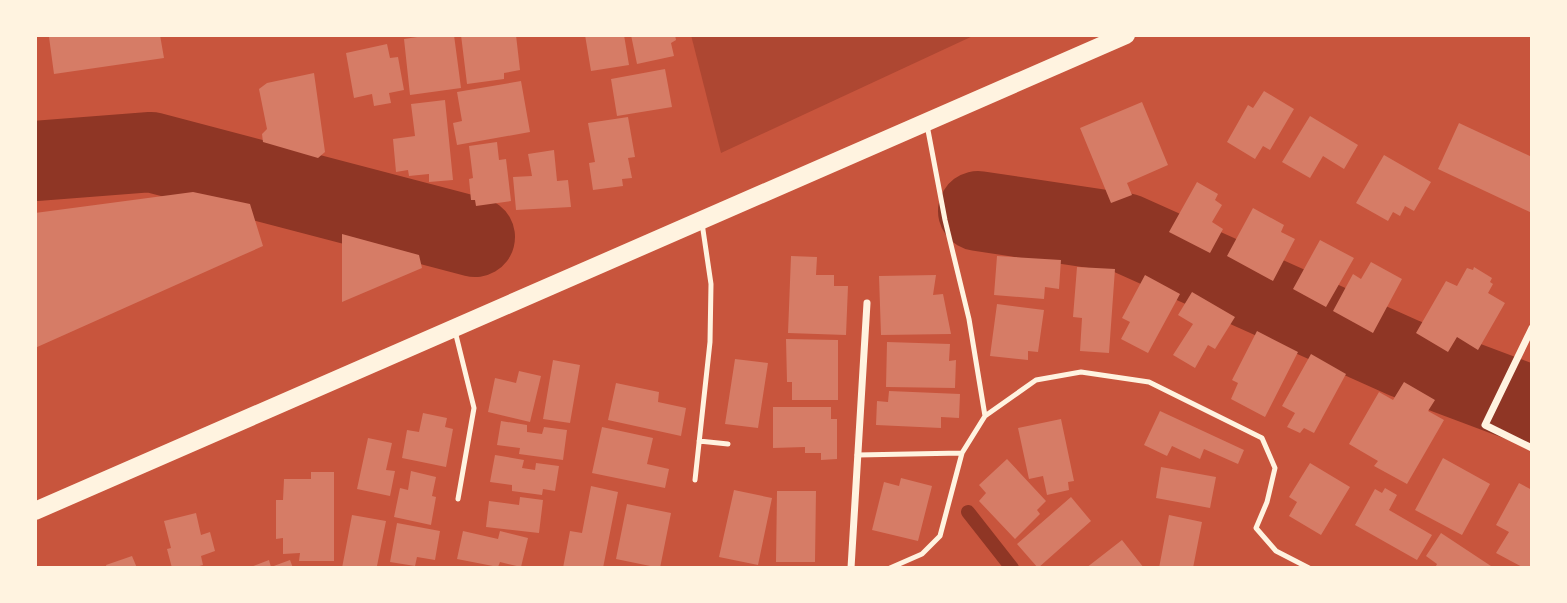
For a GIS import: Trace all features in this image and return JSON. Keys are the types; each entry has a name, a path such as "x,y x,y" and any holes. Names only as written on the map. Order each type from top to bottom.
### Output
{"main road":[{"path":"35,511 1126,35"}],"street":[{"path":"851,568 867,303"},
{"path":"1532,328 1485,425 1532,448"}],"lane":[{"path":"926,122 945,220 969,319 985,416"},
{"path":"695,480 710,342 711,284 701,220"},
{"path":"454,328 474,408 458,499"},
{"path":"890,568 922,554 940,536 962,453 985,416 1036,380 1081,372 1149,382 1262,438 1275,468 1267,502 1256,528 1276,551 1309,568"},
{"path":"699,441 728,444"},
{"path":"857,455 962,453"}],"shaded area":[{"path":"691,35 975,35 721,153"}],"building":[{"path":"160,35 164,58 54,74 49,37"},
{"path":"454,35 461,88 410,95 404,39"},
{"path":"461,35 516,35 520,70 504,73 504,79 467,84"},
{"path":"585,35 624,35 629,65 591,71"},
{"path":"631,35 675,35 676,40 671,43 674,56 637,64"},
{"path":"387,44 390,58 398,57 404,90 389,93 391,103 374,106 372,94 354,98 346,53"},
{"path":"665,69 672,107 617,116 611,79"},
{"path":"314,73 325,152 318,158 263,142 262,134 267,129 259,89 267,83"},
{"path":"521,81 530,132 457,145 453,123 462,121 457,92"},
{"path":"1264,91 1294,109 1270,150 1263,146 1255,159 1227,142 1248,105 1253,108"},
{"path":"445,100 453,180 429,182 429,174 409,176 408,170 396,172 393,139 415,136 411,104"},
{"path":"1142,102 1168,165 1127,183 1132,195 1111,203 1080,128"},
{"path":"1310,116 1358,145 1344,169 1323,156 1310,178 1282,162"},
{"path":"628,117 635,157 628,158 632,178 622,179 623,186 593,190 589,163 595,162 588,123"},
{"path":"1459,123 1532,157 1532,213 1438,169"},
{"path":"497,142 499,160 506,159 511,201 476,206 475,200 471,200 469,179 473,178 469,146"},
{"path":"554,150 557,181 568,180 571,207 516,210 513,177 532,176 528,154"},
{"path":"1384,155 1431,182 1414,211 1405,206 1400,216 1393,212 1388,221 1356,203"},
{"path":"1197,182 1218,194 1215,200 1222,205 1212,222 1223,229 1210,253 1169,232"},
{"path":"193,192 250,204 263,246 35,348 35,213"},
{"path":"1253,208 1284,225 1281,232 1295,239 1273,281 1227,256"},
{"path":"342,234 419,255 422,268 342,302"},
{"path":"1320,240 1354,258 1326,307 1293,289"},
{"path":"791,256 817,257 816,275 834,275 834,286 848,286 846,335 788,333"},
{"path":"997,256 1061,260 1059,289 1045,287 1044,299 994,295"},
{"path":"1371,262 1402,279 1373,333 1333,311 1353,274 1361,279"},
{"path":"1077,267 1115,269 1109,353 1080,351 1082,318 1073,317"},
{"path":"1474,267 1492,278 1490,282 1493,284 1488,293 1505,303 1478,350 1457,337 1448,352 1416,333 1446,281 1457,286 1467,268 1473,270"},
{"path":"936,275 933,295 943,294 951,334 881,335 879,276"},
{"path":"1145,275 1180,294 1148,353 1121,339 1130,322 1122,318"},
{"path":"1192,292 1235,317 1215,349 1208,345 1195,368 1173,355 1193,324 1178,315"},
{"path":"997,304 1044,310 1038,352 1028,351 1028,360 990,356"},
{"path":"1257,331 1298,352 1265,417 1231,399 1238,383 1232,380"},
{"path":"786,339 838,340 838,400 792,400 792,382 787,382"},
{"path":"887,342 950,344 949,361 956,360 955,388 886,387"},
{"path":"1311,354 1346,374 1314,433 1304,428 1300,433 1287,427 1295,413 1282,406"},
{"path":"735,359 768,363 758,428 725,424"},
{"path":"553,360 580,365 570,423 543,419"},
{"path":"519,371 541,376 530,422 488,412 495,378 516,383"},
{"path":"1404,382 1435,400 1428,411 1444,420 1407,484 1374,466 1378,461 1349,444 1379,392 1393,400"},
{"path":"616,383 659,392 658,402 686,408 681,436 608,420"},
{"path":"889,391 960,394 959,418 941,417 941,428 876,425 877,401 888,402"},
{"path":"773,407 831,407 831,419 837,419 837,459 821,460 821,453 805,453 805,447 773,448"},
{"path":"1160,411 1244,450 1238,464 1204,449 1200,459 1172,446 1167,456 1144,445"},
{"path":"423,413 447,418 445,427 453,429 446,467 402,458 407,430 419,432"},
{"path":"1061,419 1074,481 1068,482 1069,490 1047,495 1043,476 1029,479 1018,428"},
{"path":"501,421 527,425 527,432 542,434 544,427 567,430 563,460 519,454 520,448 497,445"},
{"path":"602,427 653,438 647,464 669,469 665,488 592,473"},
{"path":"368,438 392,443 386,470 395,471 390,496 357,489"},
{"path":"495,455 524,460 522,468 535,470 536,463 559,466 555,491 543,489 542,495 512,491 512,485 490,482"},
{"path":"1443,458 1490,484 1462,535 1415,510"},
{"path":"1007,459 1046,501 1037,510 1040,514 1015,539 979,501 986,493 979,485"},
{"path":"1310,463 1350,487 1321,535 1289,516 1297,502 1289,497"},
{"path":"1161,467 1216,477 1210,508 1156,498"},
{"path":"411,471 436,477 431,525 394,517 400,488 408,490"},
{"path":"311,472 334,472 334,561 299,561 300,553 283,554 283,538 276,539 276,500 283,500 284,479 311,479"},
{"path":"901,478 932,486 918,541 872,530 884,482 899,486"},
{"path":"1519,483 1532,490 1532,568 1524,568 1496,553 1509,532 1496,525"},
{"path":"591,486 618,492 603,568 563,568 570,531 582,533"},
{"path":"1385,488 1397,495 1389,510 1432,535 1417,560 1355,525 1375,489 1382,493"},
{"path":"734,490 772,498 758,565 719,557"},
{"path":"777,491 816,491 815,562 776,562"},
{"path":"520,497 543,500 539,533 486,527 489,501 519,505"},
{"path":"1071,497 1091,521 1038,568 1017,544"},
{"path":"627,504 671,513 660,568 616,559"},
{"path":"196,513 201,535 210,532 215,551 201,556 203,565 172,568 167,549 171,548 164,521"},
{"path":"352,515 386,521 377,566 342,568"},
{"path":"1169,515 1202,522 1193,568 1159,568"},
{"path":"397,523 440,531 435,560 417,557 415,566 390,562"},
{"path":"463,531 498,539 500,531 528,538 521,567 500,562 498,567 457,559"},
{"path":"1441,533 1494,568 1435,568 1437,564 1426,556"},
{"path":"1122,540 1144,568 1086,568"},
{"path":"132,556 137,568 107,568 106,565"},
{"path":"269,560 271,567 290,560 293,568 248,568"}],"waterway":[{"path":"35,161 151,152 475,237"},
{"path":"978,211 1125,233 1404,358 1532,406"},
{"path":"968,512 1012,568"}]}
